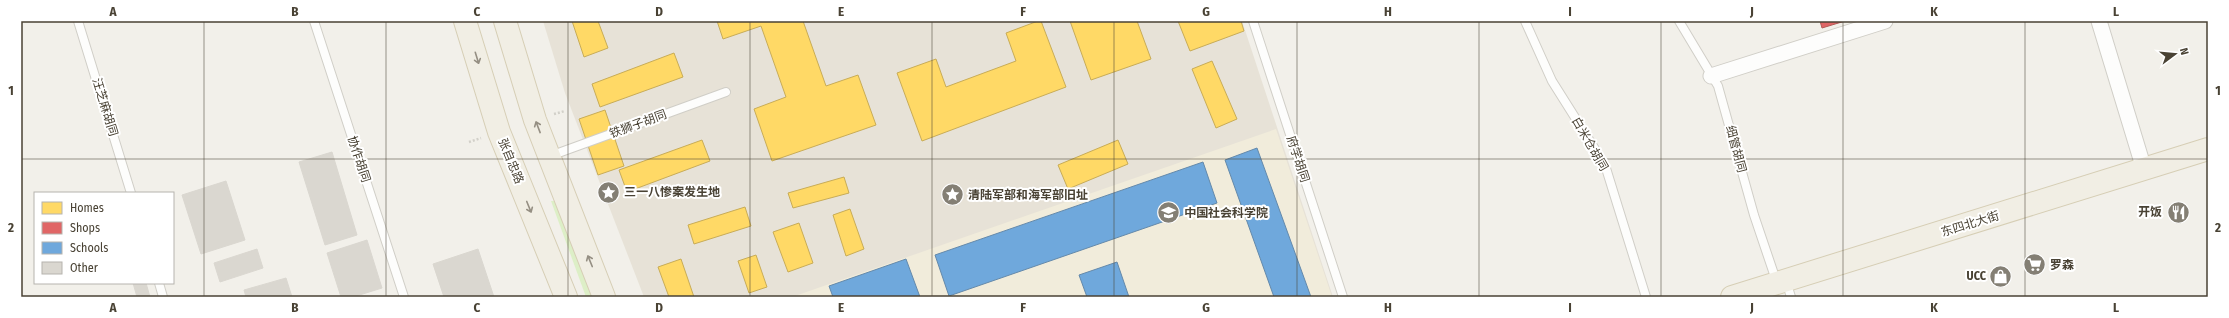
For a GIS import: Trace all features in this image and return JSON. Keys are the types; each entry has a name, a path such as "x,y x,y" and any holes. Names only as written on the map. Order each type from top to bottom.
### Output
{"main road":[{"name":"张自忠路","path":"465,21 499,132 566,297"},
{"path":"505,21 535,120 604,297"},
{"name":"东四北大街","path":"1732,297 1785,287 2208,149"}],"street":[{"path":"1711,76 1885,21"},
{"path":"2099,21 2144,169"}],"lane":[{"name":"汪芝麻胡同","path":"78,21 131,192"},
{"name":"协作胡同","path":"314,21 404,297"},
{"name":"府学胡同","path":"1253,21 1343,297"},
{"name":"白米仓胡同","path":"1525,21 1552,81 1605,165 1646,297"},
{"name":"细管胡同","path":"1679,21 1718,86 1754,215 1785,287"},
{"name":"铁狮子胡同","path":"549,156 726,92"},
{"path":"159,284 163,297"}],"shaded area":[{"name":"清陆军部和海军部旧址","path":"543,21 1242,21 1333,297 644,297 565,93"},
{"name":"中国社会科学院","path":"1276,129 1332,297 792,297"}],"green space":[{"path":"551,201 557,201 594,297 586,297"}],"building: Homes":[{"path":"572,21 598,21 608,48 584,57"},
{"path":"717,21 803,21 826,86 858,75 876,125 772,161 754,109 786,97 761,26 723,39"},
{"path":"1041,21 1066,87 922,141 897,73 936,59 946,87 1016,61 1006,33"},
{"path":"1070,21 1137,21 1151,59 1091,80"},
{"path":"1178,21 1241,21 1244,31 1190,51"},
{"path":"674,53 683,77 600,107 592,84"},
{"path":"1212,61 1237,119 1216,128 1192,69"},
{"path":"605,110 624,166 598,175 579,119"},
{"path":"702,140 710,161 627,192 619,170"},
{"path":"1118,140 1128,164 1068,189 1058,165"},
{"path":"844,177 849,193 793,208 788,193"},
{"path":"745,207 751,226 694,244 688,225"},
{"path":"850,209 864,249 846,256 833,215"},
{"path":"799,223 813,263 788,272 773,232"},
{"path":"756,255 767,287 749,293 738,261"},
{"path":"681,259 694,297 669,297 658,267"}],"building: Shops":[{"path":"1820,21 1845,21 1822,28"}],"building: Schools":[{"path":"1257,148 1311,297 1274,297 1225,160"},
{"path":"1203,162 1217,203 949,296 935,255"},
{"path":"906,259 920,297 833,297 829,286"},
{"path":"1117,262 1129,297 1087,297 1079,275"}],"building: Other":[{"path":"332,152 357,235 325,245 299,162"},
{"path":"226,181 245,240 201,254 182,195"},
{"path":"367,240 382,288 353,297 341,297 327,253"},
{"path":"257,249 263,268 220,282 214,263"},
{"path":"478,249 494,297 444,297 433,264"},
{"path":"286,278 292,297 246,297 244,290"},
{"path":"133,284 146,284 150,297 137,297"}],"place":[{"name":"三一八惨案发生地","path":"609,192"},
{"name":"清陆军部和海军部旧址","path":"952,195"},
{"name":"开饭","path":"2178,212"},
{"name":"中国社会科学院","path":"1169,213"},
{"name":"罗森","path":"2035,265"},
{"name":"UCC","path":"2001,276"}]}
